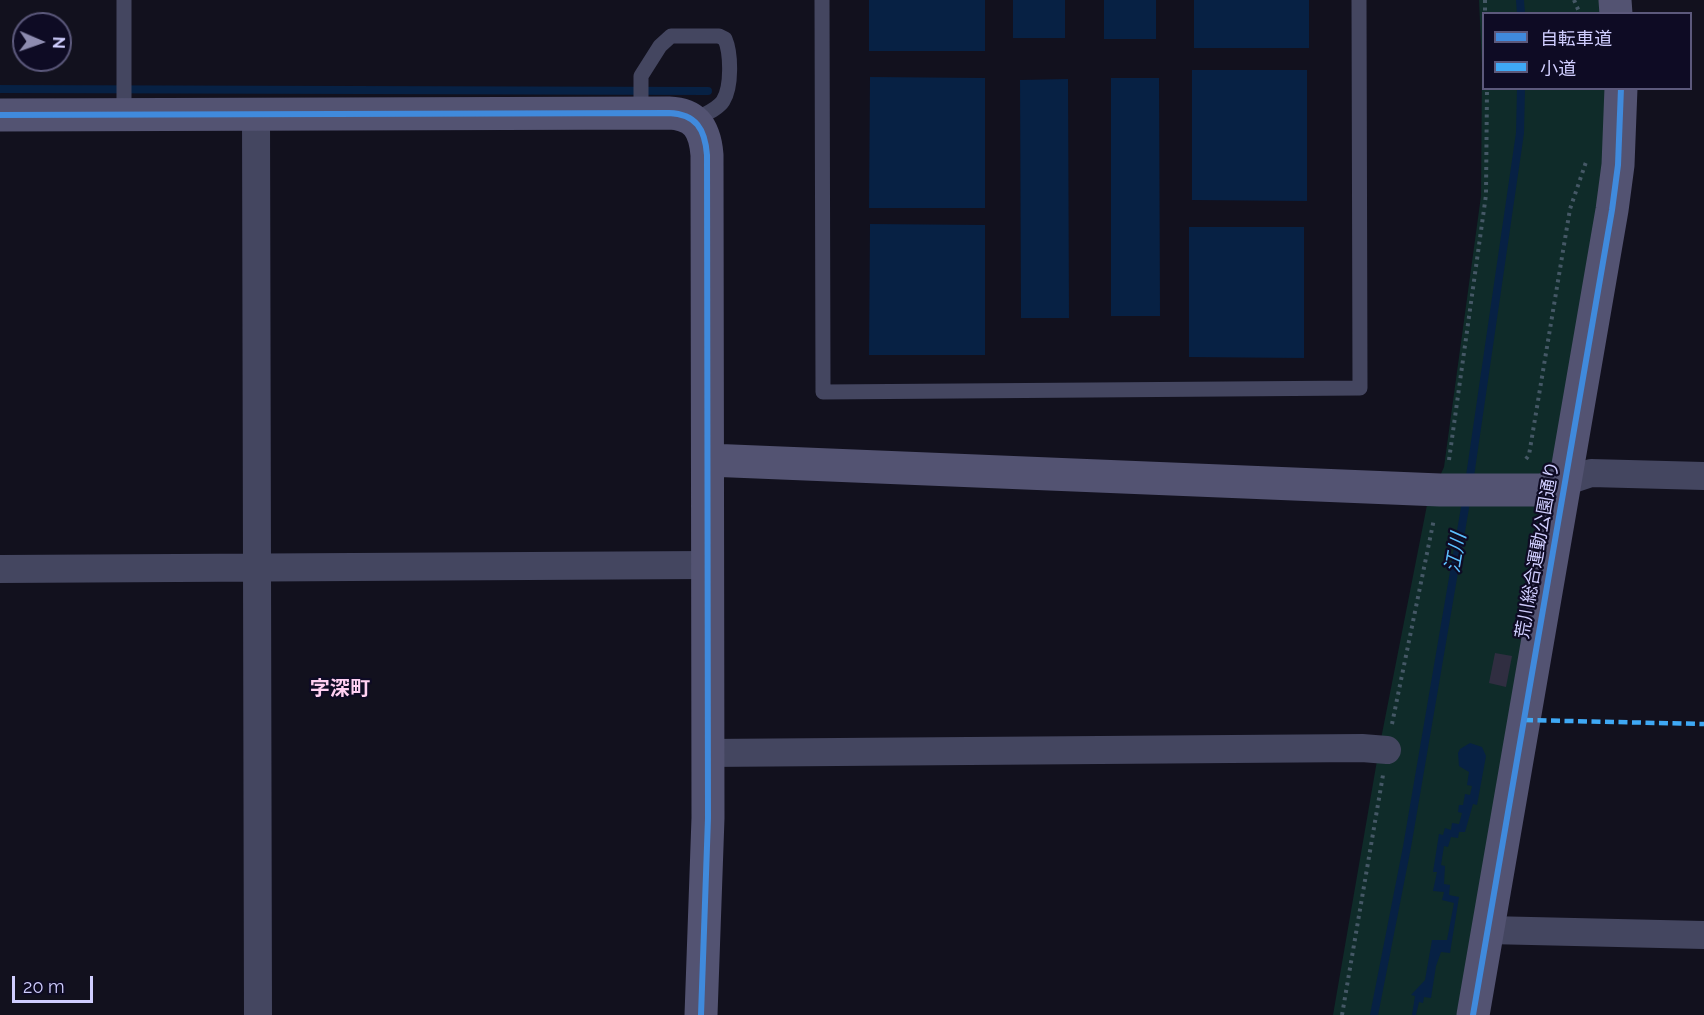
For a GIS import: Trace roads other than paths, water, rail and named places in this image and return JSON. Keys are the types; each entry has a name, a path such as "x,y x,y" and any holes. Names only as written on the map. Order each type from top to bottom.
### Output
{"street":[{"name":"荒川総合運動公園通り","path":"1473,1015 1612,210 1618,165 1621,90"},
{"path":"0,115 677,113 695,120 704,135 707,155 708,880 701,1015"},
{"path":"256,114 258,1015"},
{"path":"708,460 1444,490 1542,490 1591,473 1704,476"},
{"path":"0,569 706,565"},
{"path":"707,753 1350,748 1387,750"},
{"path":"1488,930 1704,934"}],"lane":[{"path":"124,0 124,114"},
{"path":"822,0 823,392 1360,388 1359,0"},
{"path":"641,113 641,76 665,40 671,36 719,36 725,39 728,46 727,91 723,102 695,120"}],"water":[{"path":"869,0 985,0 985,51 869,51"},
{"path":"1013,0 1065,0 1065,38 1013,38"},
{"path":"1104,0 1156,0 1156,39 1104,39"},
{"path":"1194,0 1309,0 1309,48 1194,48"},
{"path":"1192,70 1307,70 1307,201 1192,200"},
{"path":"870,77 985,78 985,208 869,208"},
{"path":"1111,78 1159,78 1160,316 1111,316"},
{"path":"1068,79 1069,318 1021,318 1020,80"},
{"path":"870,224 985,225 985,355 869,355"},
{"path":"1189,227 1304,227 1304,358 1189,357"},
{"path":"1470,743 1482,747 1486,756 1477,805 1473,804 1465,832 1459,832 1458,838 1451,837 1448,847 1444,846 1441,865 1445,866 1444,884 1450,885 1449,895 1459,897 1450,953 1441,952 1436,966 1431,998 1424,997 1423,1003 1419,1002 1416,1015 1412,1015 1415,996 1411,995 1425,980 1432,940 1447,940 1454,903 1442,900 1444,892 1433,891 1437,872 1433,872 1439,834 1443,835 1445,828 1451,830 1452,823 1459,824 1462,813 1458,812 1459,805 1463,805 1465,794 1470,795 1472,786 1467,785 1469,772 1459,766 1458,753"}],"waterway":[{"name":"江川","path":"1520,0 1521,12"},
{"path":"0,89 708,91"},
{"name":"江川","path":"1469,483 1520,133 1521,90"},
{"name":"江川","path":"1374,1015 1407,847 1467,496"}],"district":[{"name":"字深町","path":"340,689"}]}
